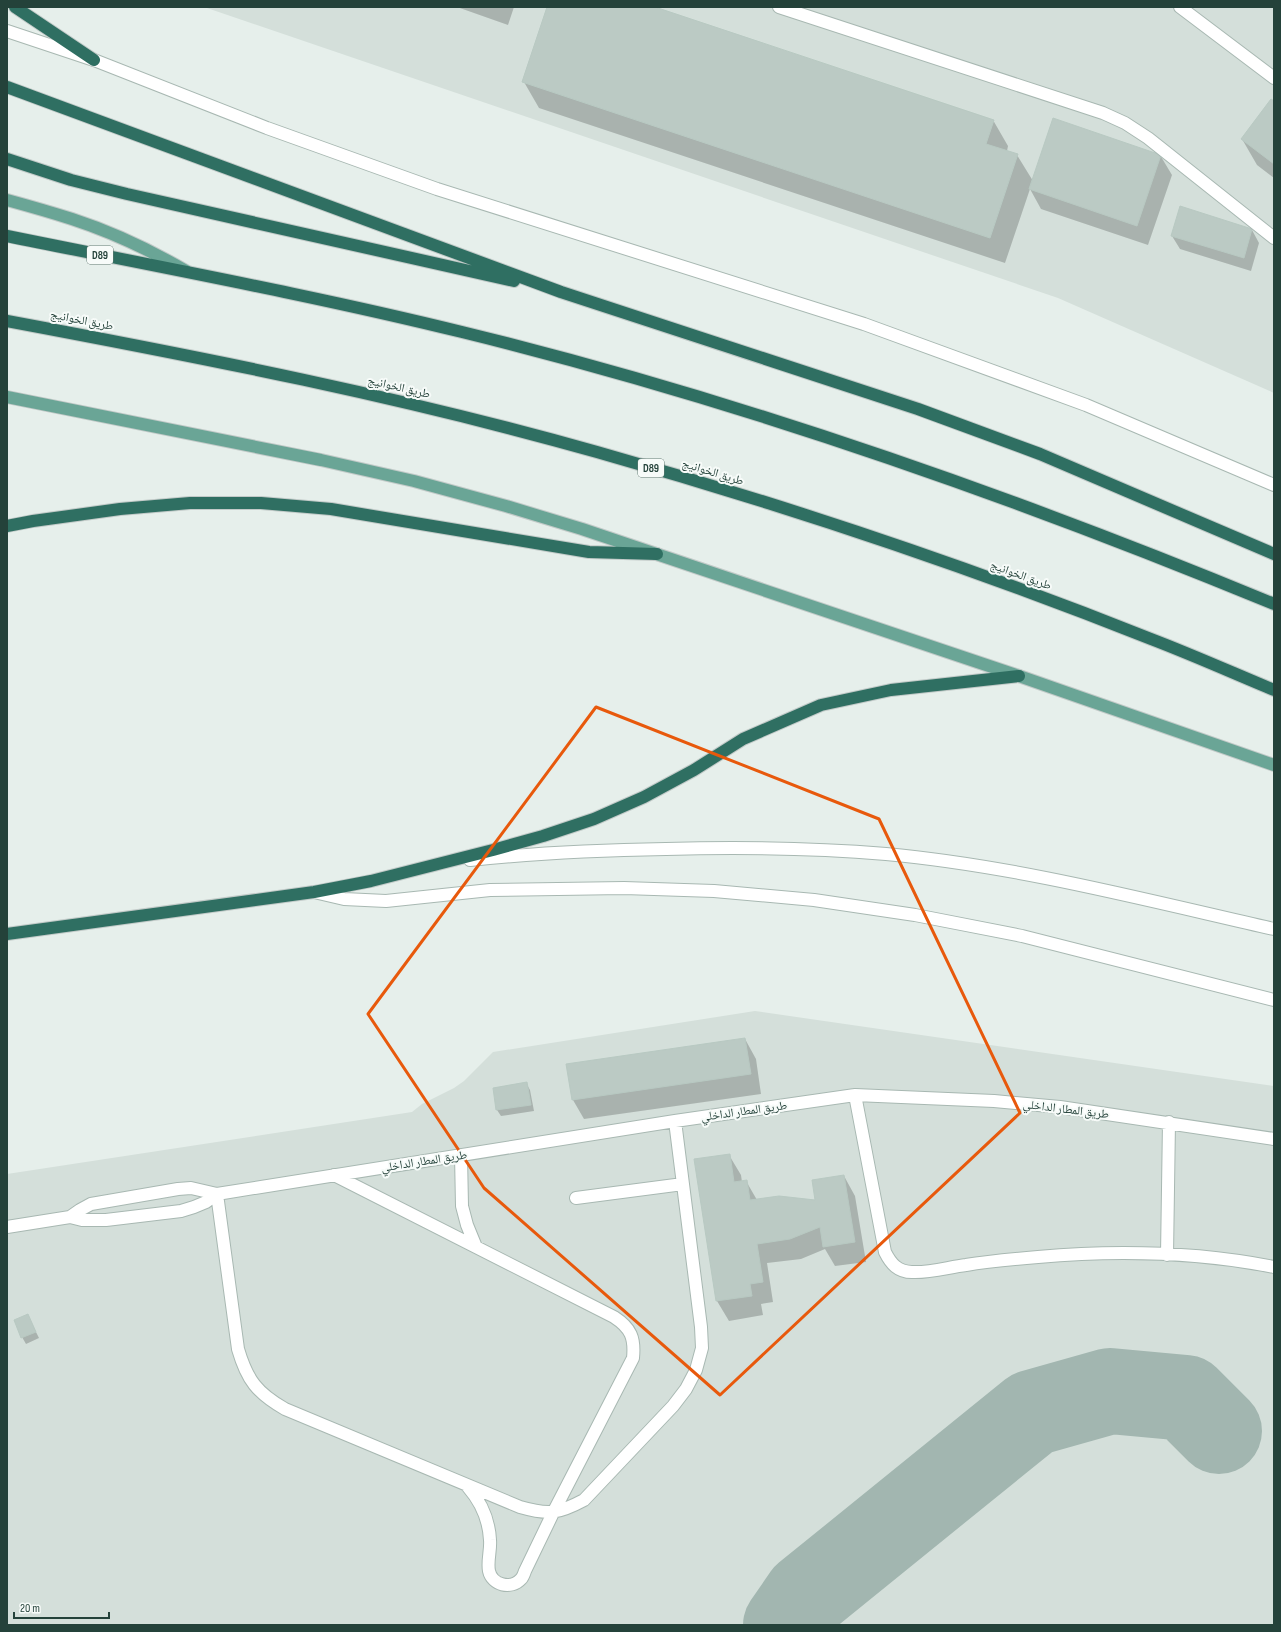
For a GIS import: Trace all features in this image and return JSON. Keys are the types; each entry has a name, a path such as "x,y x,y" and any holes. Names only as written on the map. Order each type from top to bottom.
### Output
{"highway":[{"path":"15,7 94,60"},
{"path":"7,87 560,292 882,397 1040,454 1274,554"},
{"path":"7,160 71,180 127,194 560,292"},
{"name":"D89","path":"7,236 328,301 462,332 595,367 738,409 879,454 1158,556 1274,604"},
{"name":"طريق الخوانيج","path":"7,321 314,381 455,415 603,454 736,493 876,538 1015,587 1139,634 1274,690"},
{"path":"7,526 120,509 190,504 261,503 331,509 589,552 657,554"},
{"path":"7,934 314,892 371,881 544,836 594,819 644,797 694,770 743,739 821,705 892,690 1019,676"}],"main road":[{"path":"7,200 73,219 114,235 154,253 193,274"},
{"path":"7,397 321,460 414,481 506,506 657,554 1019,676 1274,765"}],"street":[{"path":"779,7 1103,113 1125,123 1148,138 1274,238"},
{"path":"1180,7 1274,78"},
{"path":"7,31 94,60 267,128 437,189 864,324 1086,405 1274,485"},
{"path":"441,863 577,851 699,848 792,849 886,854 975,866 1082,885 1274,929"},
{"path":"314,892 344,899 386,901 490,890 624,888 714,891 814,900 916,915 1022,936 1274,1000"},
{"path":"855,1095 885,1252 890,1263 900,1270 911,1272 924,1271 975,1263 1096,1253 1167,1255 1236,1260 1274,1267"},
{"name":"طريق المطار الداخلي","path":"70,1217 80,1210 103,1201 178,1189 191,1188 217,1194 675,1121 855,1095 994,1101 1060,1107 1169,1122 1274,1139"},
{"path":"217,1194 238,1349 244,1368 254,1385 268,1399 285,1409 520,1507 537,1512 553,1513 569,1508 584,1500 673,1406 686,1389 696,1370 702,1348 701,1327 675,1121"},
{"path":"1167,1255 1169,1122"},
{"path":"461,1155 462,1206 467,1225 476,1247"},
{"path":"334,1175 614,1317 625,1325 632,1336 634,1348 633,1358 553,1513 521,1580 512,1585 503,1585 494,1580 489,1571 490,1540 486,1519 479,1500 466,1484"},
{"path":"576,1198 683,1184"},
{"name":"طريق المطار الداخلي","path":"7,1226 70,1217 82,1220 106,1220 181,1211 206,1202 217,1194"}],"highlighted area":[{"path":"596,707 879,819 1020,1113 720,1395 484,1188 368,1014"}],"shaded area":[{"path":"204,7 1274,7 1274,393 1058,298"},
{"path":"755,1011 1274,1086 1274,1625 7,1625 7,1174 412,1112 422,1104 454,1088 464,1081 493,1052"}],"building":[{"path":"547,7 655,7 994,120 986,144 1018,154 990,238 522,82"},
{"path":"1271,99 1274,101 1274,164 1241,139"},
{"path":"1053,118 1161,155 1137,226 1029,189"},
{"path":"1180,206 1252,229 1244,258 1171,236"},
{"path":"745,1038 751,1074 572,1100 566,1064"},
{"path":"527,1082 531,1105 496,1110 493,1088"},
{"path":"730,1154 734,1182 747,1180 750,1200 779,1196 815,1200 812,1180 844,1175 855,1242 823,1247 820,1227 790,1239 757,1244 763,1282 750,1284 752,1296 716,1301 694,1159"},
{"path":"28,1314 36,1332 21,1338 14,1320"}],"taxiway":[{"path":"786,1625 806,1596 1032,1413 1110,1391 1186,1398 1219,1431"}]}
